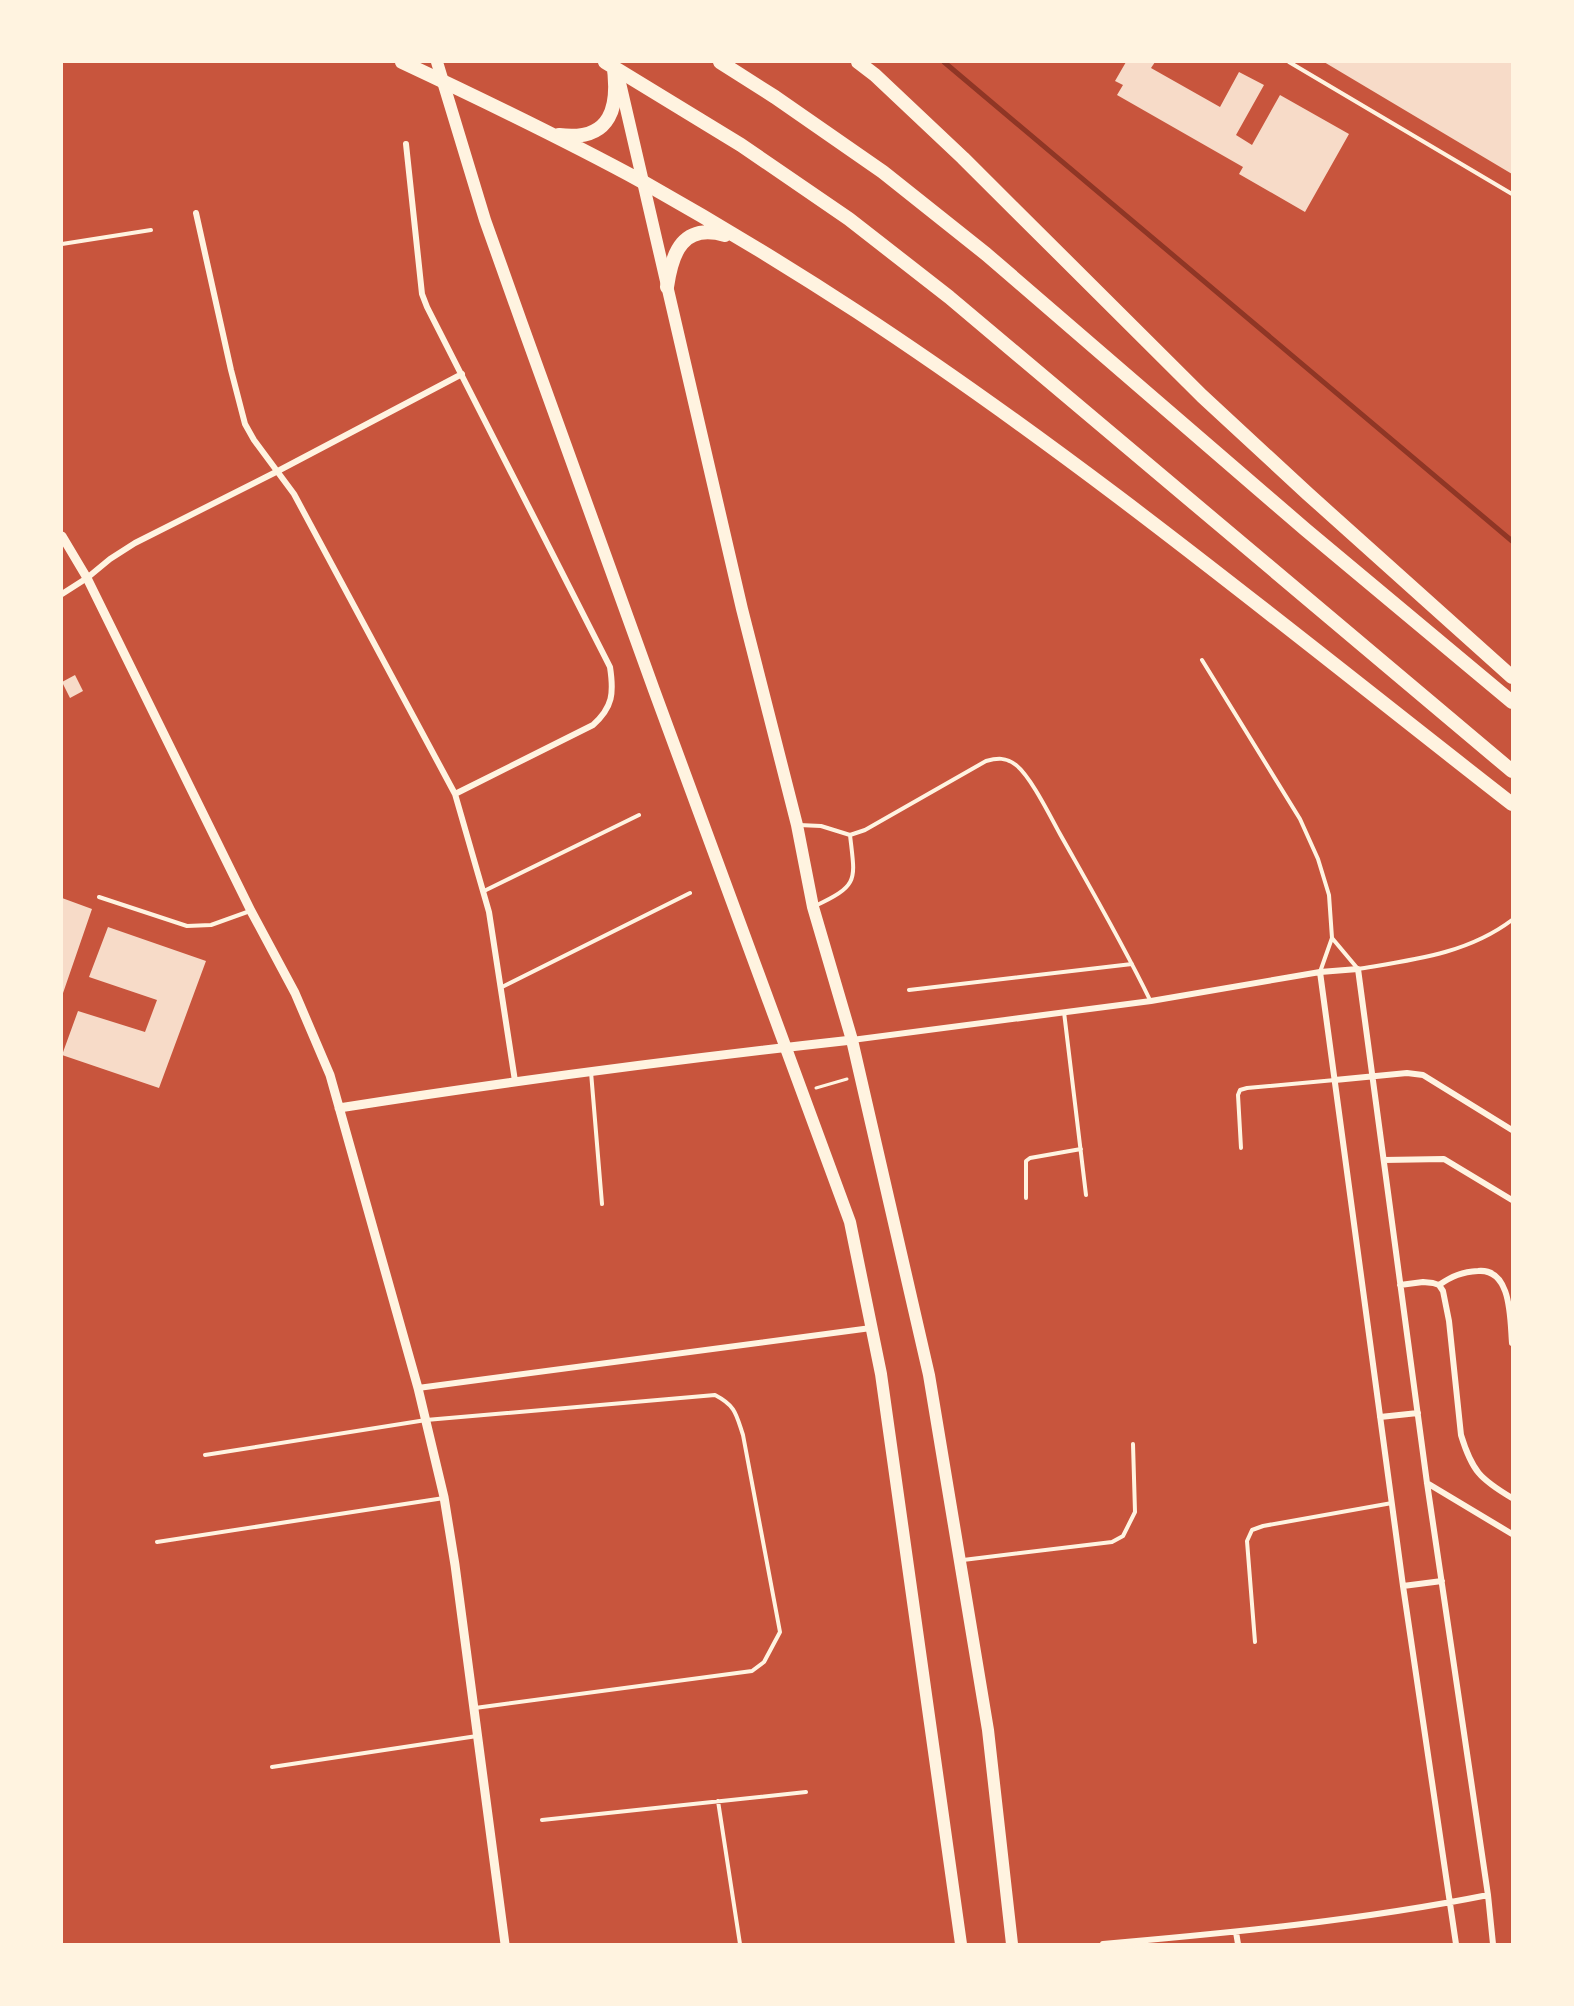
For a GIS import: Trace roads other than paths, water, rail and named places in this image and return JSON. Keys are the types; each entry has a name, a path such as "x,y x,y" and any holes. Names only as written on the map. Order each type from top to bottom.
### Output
{"highway":[{"path":"402,62 551,134 644,183 855,310 977,394 1142,515 1512,804"},
{"path":"605,62 741,145 849,219 912,268 1512,771"},
{"path":"551,134 583,136 604,125 611,114 616,98 614,62"},
{"path":"720,62 775,96 883,172 986,254 1306,530 1512,702"},
{"path":"858,62 963,158 1202,396 1512,677"},
{"path":"667,287 677,250 684,241 703,232 739,239"}],"main road":[{"path":"437,62 485,220 518,313 850,1222 881,1374 961,1944"},
{"path":"614,62 634,136 742,609 797,825 813,907 852,1040 929,1375 988,1730 1012,1944"}],"street":[{"path":"406,144 422,294 432,318 610,666 612,697 602,717 455,794"},
{"path":"196,213 241,410 254,440 294,494 455,794 484,891 502,987 515,1081"},
{"path":"62,594 128,547 462,374"},
{"path":"62,536 87,578 251,911 295,993 315,1035 330,1075 418,1388 444,1497 505,1944"},
{"path":"339,1108 515,1081 1151,1001 1320,972 1358,969 1427,1483 1488,1895 1493,1944"},
{"path":"1320,972 1403,1586 1456,1944"},
{"path":"1335,1080 1407,1073 1423,1075 1512,1130"},
{"path":"1384,1160 1444,1159 1512,1200"},
{"path":"1400,1285 1423,1282 1439,1285 1463,1272 1485,1270 1493,1273 1506,1289 1512,1344"},
{"path":"1439,1285 1443,1291 1449,1321 1461,1435 1469,1460 1483,1480 1512,1498"},
{"path":"418,1388 871,1328"},
{"path":"1380,1417 1418,1413"},
{"path":"1427,1483 1512,1534"},
{"path":"1403,1586 1442,1581"},
{"path":"1103,1944 1236,1932 1451,1903 1488,1895"},
{"path":"1236,1932 1238,1944"}],"lane":[{"path":"1289,62 1512,194"},
{"path":"62,244 151,230"},
{"path":"1202,660 1300,819 1318,859 1329,895 1332,938 1320,972"},
{"path":"797,825 821,826 850,835 865,830 986,761 1003,758 1011,761 1025,775 1047,811 1151,1001"},
{"path":"484,891 639,815"},
{"path":"813,907 831,899 851,882 854,869 850,835"},
{"path":"502,987 690,893"},
{"path":"99,897 187,926 211,925 251,911"},
{"path":"1332,938 1358,969 1454,951 1512,920"},
{"path":"909,990 1132,964"},
{"path":"1065,1012 1086,1195"},
{"path":"591,1071 602,1204"},
{"path":"1241,1148 1238,1095 1240,1090 1335,1080"},
{"path":"1026,1198 1026,1161 1030,1158 1081,1149"},
{"path":"205,1455 426,1420 715,1395 729,1402 737,1416 743,1435 780,1632 764,1662 752,1671 474,1708"},
{"path":"960,1560 1112,1542 1123,1536 1135,1512 1133,1444"},
{"path":"157,1542 444,1497"},
{"path":"1255,1642 1247,1541 1252,1530 1263,1526 1392,1503"},
{"path":"272,1767 478,1736"},
{"path":"542,1820 806,1792"},
{"path":"718,1802 740,1944"}],"waterway":[{"path":"944,62 1512,541"}]}
